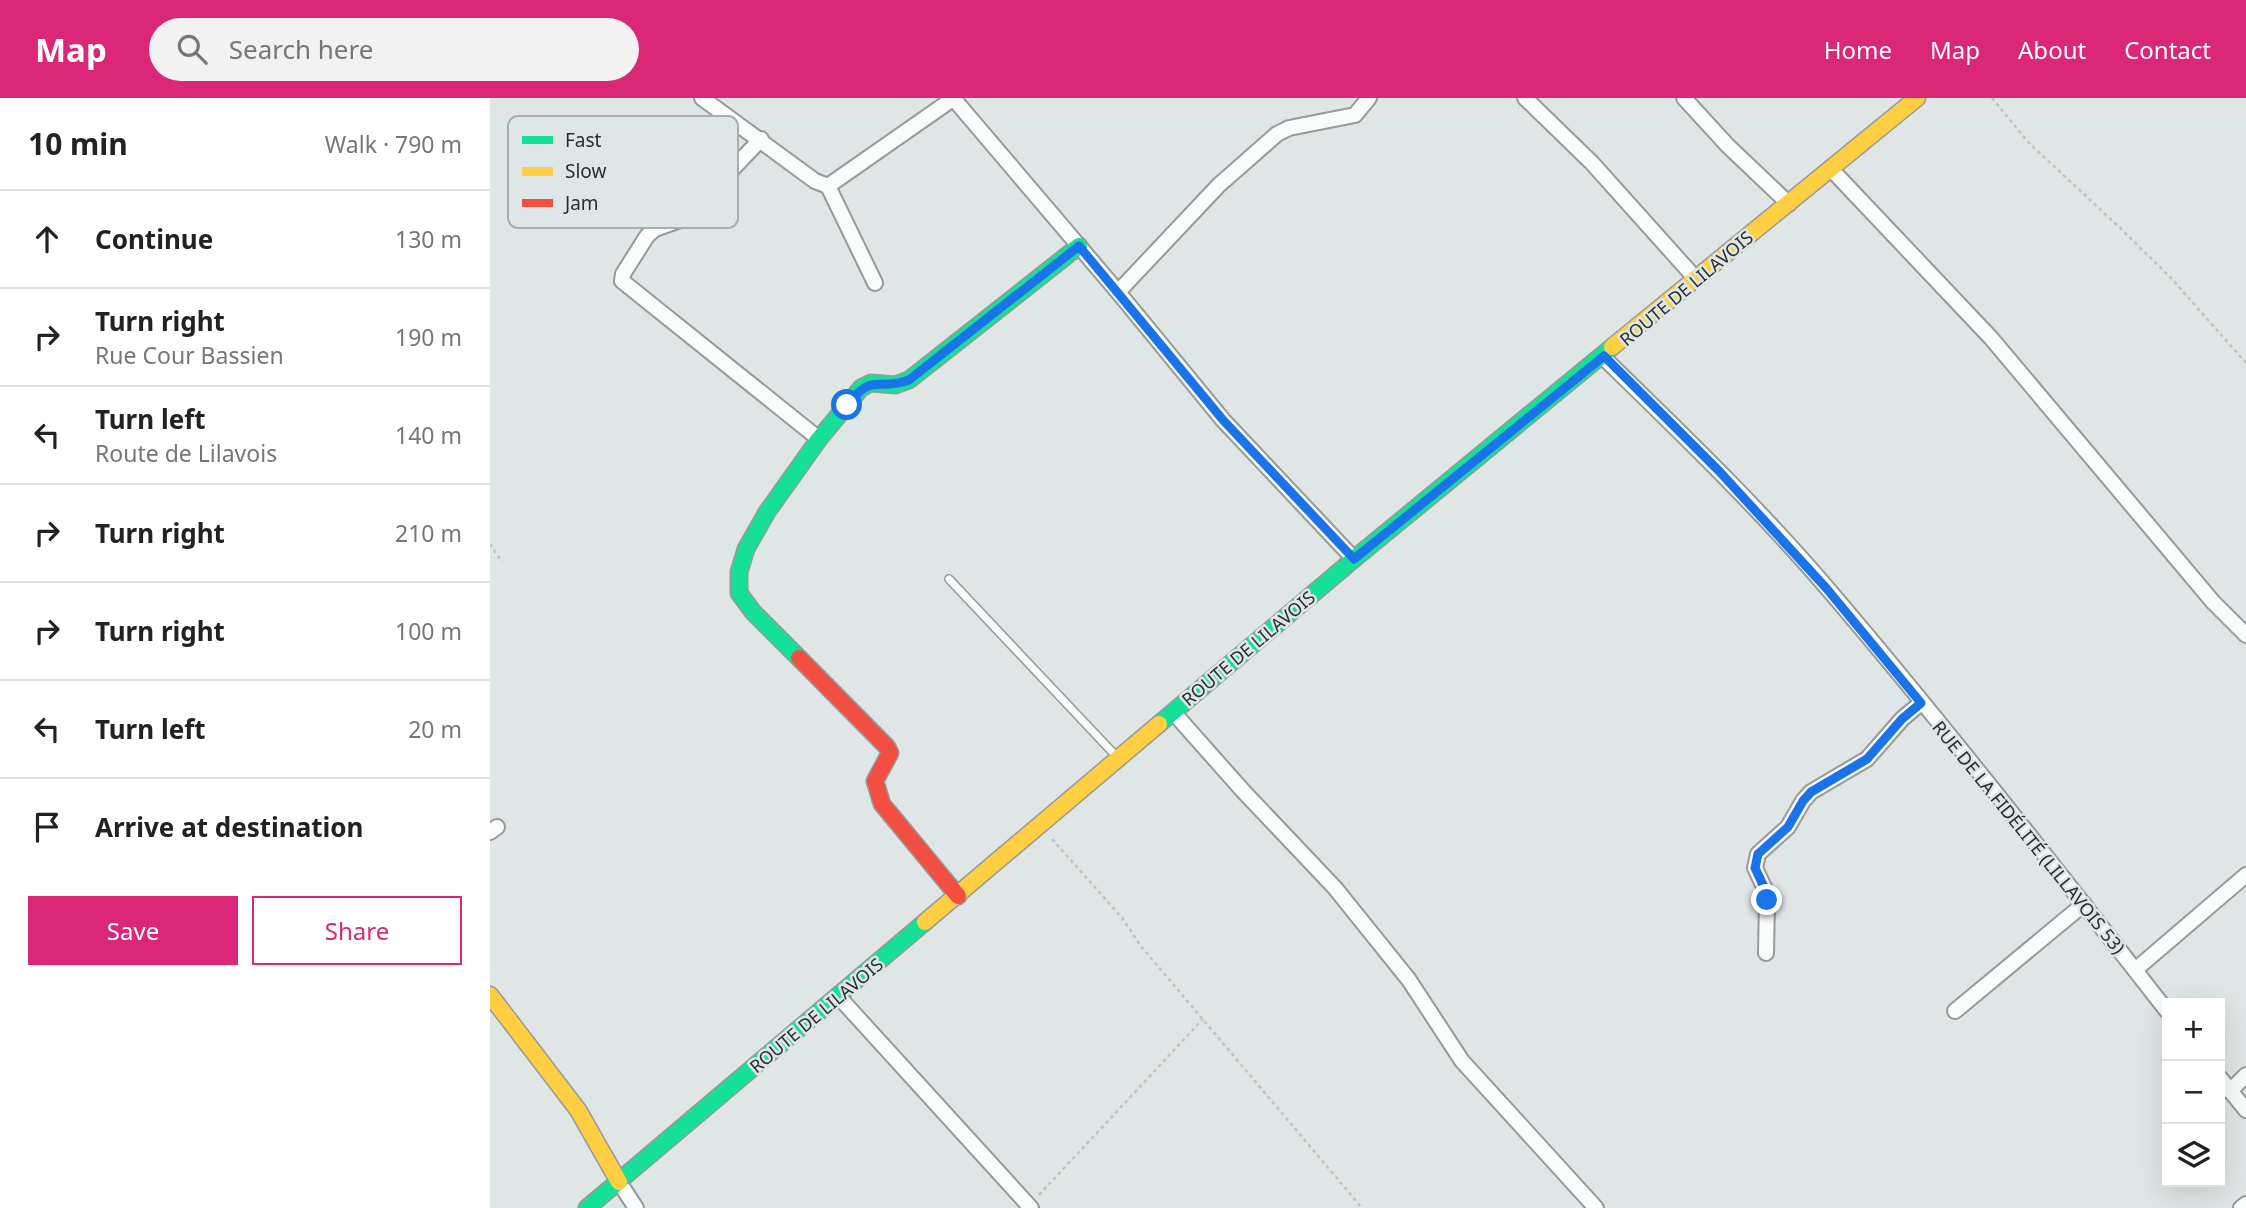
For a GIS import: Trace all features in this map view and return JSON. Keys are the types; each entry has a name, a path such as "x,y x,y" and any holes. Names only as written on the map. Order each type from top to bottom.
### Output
{"main road":[{"name":"ROUTE DE LILAVOIS","path":"587,1208 1354,559 1917,98"},
{"path":"958,896 874,791 874,776 890,753 887,747 753,612 739,593 739,572 746,549 767,512 819,439 861,388 871,383 895,385 909,380 1079,246"},
{"path":"490,995 578,1110 619,1182"}],"street":[{"path":"702,98 728,116"},
{"path":"828,186 953,98 1223,420 1354,559"},
{"path":"1118,292 1219,185 1277,134 1289,128 1355,115 1369,98"},
{"path":"1525,98 1592,163 1696,279"},
{"path":"1685,98 1728,146 1788,204"},
{"path":"738,123 815,181 828,186 875,283"},
{"path":"738,163 761,139"},
{"path":"1831,169 1990,338 2213,602 2246,635"},
{"path":"658,228 647,236 623,274 622,281 819,439"},
{"name":"RUE DE LA FIDÉLITÉ (LILLAVOIS 53)","path":"1604,356 1719,471 1818,579 2084,904 2162,1005"},
{"path":"1766,953 1767,900 1755,868 1758,854 1788,827 1811,792 1867,759 1902,719 1921,703"},
{"path":"1173,712 1335,888 1409,980 1462,1061 1596,1208"},
{"path":"2135,970 2246,875"},
{"path":"1955,1011 2084,904"},
{"path":"838,996 1030,1207"},
{"path":"2230,1091 2246,1075"},
{"path":"2225,1084 2246,1110"},
{"path":"619,1182 636,1208"},
{"path":"2241,1208 2246,1204"}],"lane":[{"path":"949,579 1118,759"}],"path":[{"path":"1992,98 2029,143 2172,279 2246,363"},
{"path":"490,544 502,562"},
{"path":"1040,826 1123,919 1140,945 1362,1208"},
{"path":"1030,1207 1203,1019"}],"traffic: fast":[{"path":"799,658 753,612 739,593 739,572 746,549 767,512 819,439 861,388 871,383 895,385 909,380 1079,246"},
{"path":"1159,724 1612,347"},
{"path":"587,1208 925,922"}],"traffic: slow":[{"path":"1612,347 1917,98"},
{"path":"925,922 1159,724"},
{"path":"490,995 578,1110 619,1182"}],"traffic: jam":[{"path":"799,658 887,747 890,753 875,781 882,804 958,896"}],"route":[{"path":"847,405 861,388 871,383 895,385 909,380 1079,246 1223,420 1354,559 1604,356 1719,471 1827,589 1921,703 1902,719 1867,759 1811,792 1788,827 1758,854 1755,868 1767,900"}]}
